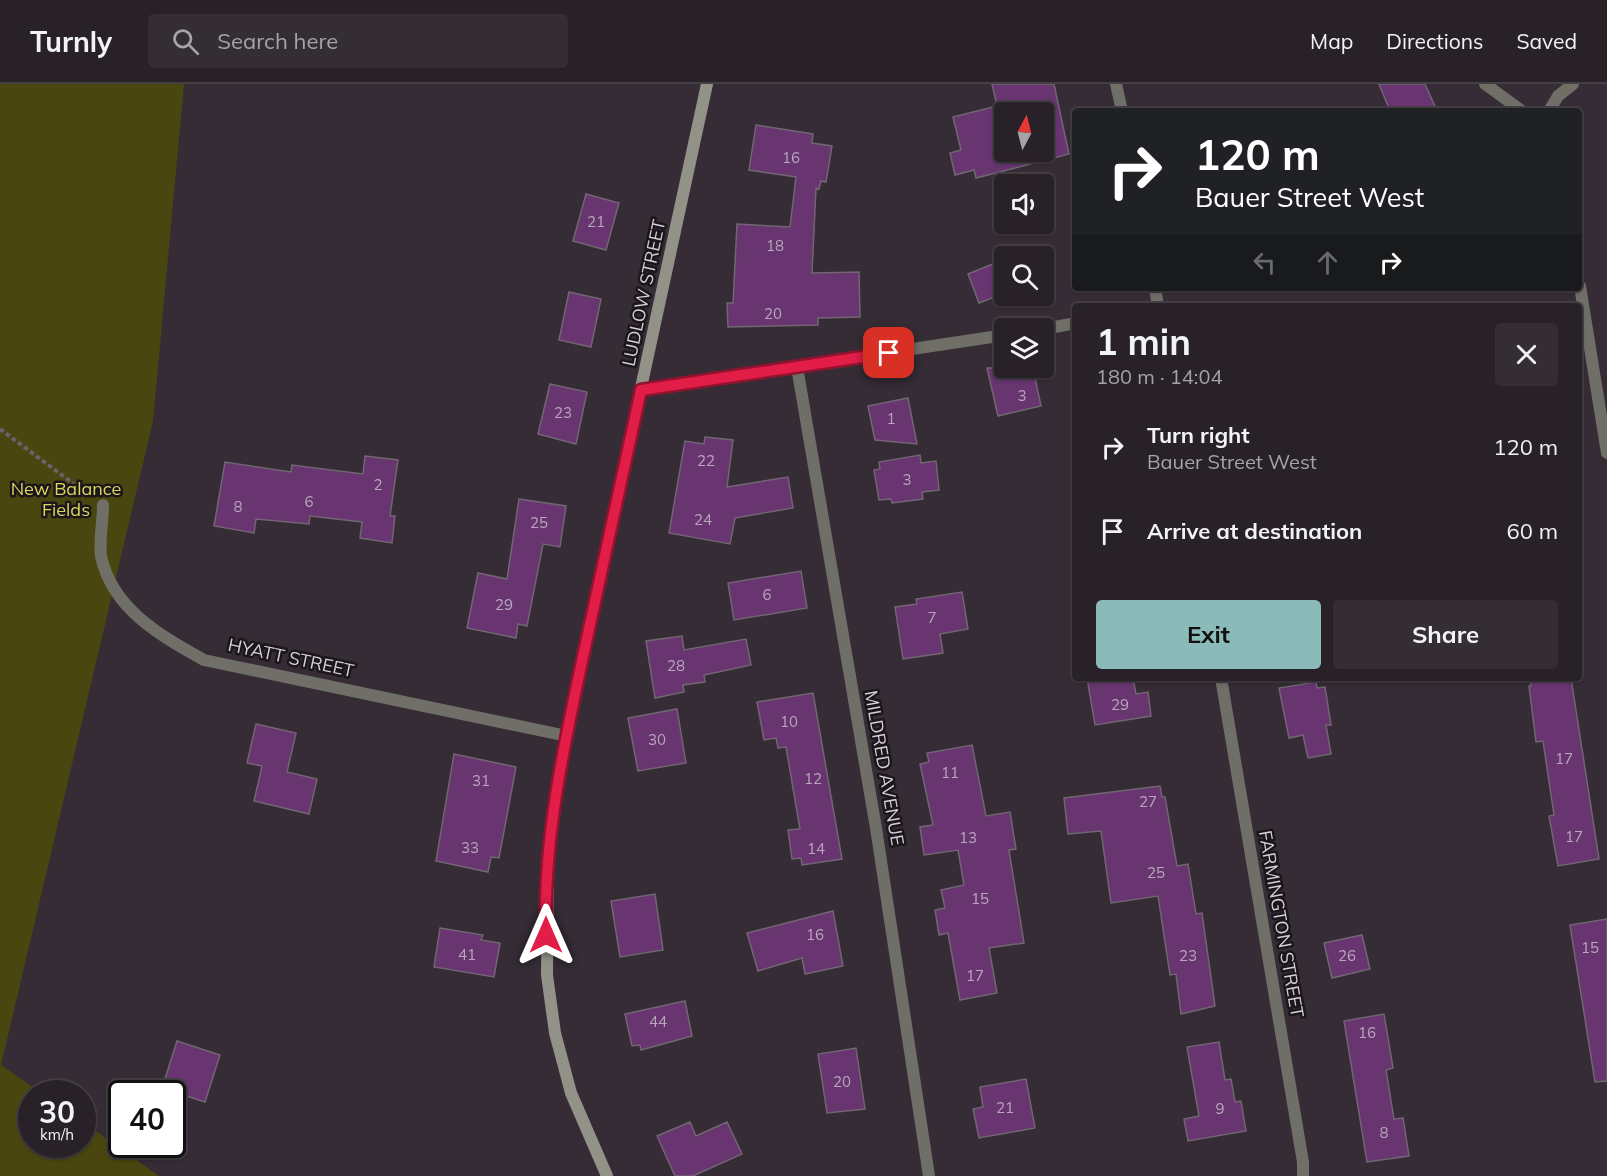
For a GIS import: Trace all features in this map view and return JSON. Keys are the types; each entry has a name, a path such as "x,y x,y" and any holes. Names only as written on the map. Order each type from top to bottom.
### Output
{"street":[{"name":"LUDLOW STREET","path":"607,1176 571,1093 555,1033 547,975 545,916 548,857 567,736 707,84"},
{"path":"1116,84 1121,108"},
{"path":"1485,84 1518,108"},
{"path":"1551,108 1558,96 1573,84"},
{"path":"1581,291 1607,453"},
{"path":"1054,327 1072,324"},
{"path":"641,390 994,337"},
{"name":"MILDRED AVENUE","path":"797,367 876,828 929,1176"},
{"name":"HYATT STREET","path":"103,505 101,556 120,601 163,637 204,660 567,736"},
{"name":"FARMINGTON STREET","path":"1222,681 1303,1162 1303,1176"}],"path":[{"path":"0,429 103,505"}],"green space":[{"name":"New Balance Fields","path":"0,84 184,84 153,421 1,1065 22,1080 18,1080 18,1158 96,1158 96,1131 108,1140 108,1158 134,1158 159,1176 0,1176"}],"building":[{"path":"992,84 1054,84 1069,154 1054,158 1054,102 996,102"},
{"path":"1379,84 1425,84 1436,108 1389,108"},
{"path":"994,107 994,162 1038,162 976,178 974,170 955,175 950,153 961,150 953,117"},
{"path":"756,125 813,134 812,143 832,146 826,182 821,181 819,189 816,188 812,273 859,272 860,317 818,318 818,325 728,327 727,303 733,303 737,224 790,227 796,177 749,170"},
{"path":"586,194 619,203 606,250 573,241"},
{"path":"994,263 994,297 979,303 968,274"},
{"path":"569,292 601,299 591,347 559,340"},
{"path":"987,368 994,368 994,378 1035,378 1041,406 998,416"},
{"path":"550,384 587,392 576,444 538,434"},
{"path":"908,398 917,444 875,440 868,406"},
{"path":"705,437 733,440 727,487 788,477 793,508 735,518 730,544 669,533 685,441 704,444"},
{"path":"920,455 921,463 936,461 939,490 922,492 923,499 892,503 891,499 879,500 874,470 880,469 879,462"},
{"path":"365,456 398,460 390,516 395,516 392,543 360,538 362,522 310,516 309,524 256,519 254,533 214,526 225,462 291,472 292,465 363,474"},
{"path":"519,499 566,506 560,547 543,544 527,626 518,624 516,638 467,628 478,573 507,579"},
{"path":"801,571 807,608 734,620 728,583"},
{"path":"962,592 968,629 940,634 943,653 903,659 895,607 917,604 916,599"},
{"path":"682,636 684,650 746,639 751,665 704,675 705,682 683,685 684,692 655,698 646,641"},
{"path":"1088,681 1134,681 1136,694 1148,692 1151,716 1095,725"},
{"path":"1530,681 1571,681 1599,859 1558,866 1549,816 1554,815 1543,741 1536,742 1529,686 1531,686"},
{"path":"1316,682 1317,688 1325,687 1331,725 1326,725 1331,754 1308,758 1303,735 1289,738 1279,688"},
{"path":"813,693 842,859 802,865 801,858 792,859 788,830 800,829 786,747 778,748 776,738 764,740 757,702"},
{"path":"677,709 686,763 638,771 628,718"},
{"path":"256,724 296,733 287,772 317,779 309,814 254,801 262,766 247,763"},
{"path":"972,745 986,816 1010,812 1016,849 1009,850 1024,943 989,948 997,993 960,1000 948,933 939,935 935,910 945,908 941,890 964,885 958,850 924,855 920,827 933,825 920,764 929,762 927,753"},
{"path":"454,754 516,767 499,858 491,857 488,872 436,861"},
{"path":"1160,786 1162,797 1165,797 1177,866 1188,864 1196,914 1202,913 1215,1006 1181,1014 1176,974 1170,975 1158,896 1111,903 1101,831 1068,834 1064,798"},
{"path":"655,894 663,950 620,957 611,901"},
{"path":"833,911 843,966 805,974 802,958 758,971 747,933"},
{"path":"1607,919 1607,1081 1595,1082 1570,925"},
{"path":"440,928 483,935 481,940 500,943 494,977 434,967"},
{"path":"1362,935 1370,969 1332,978 1324,943"},
{"path":"685,1001 692,1036 641,1050 640,1045 632,1046 625,1014"},
{"path":"1384,1014 1393,1068 1386,1070 1394,1119 1403,1118 1409,1156 1367,1162 1344,1021"},
{"path":"177,1041 220,1055 205,1102 186,1096 186,1080 165,1080"},
{"path":"1219,1042 1225,1080 1231,1079 1235,1102 1241,1101 1246,1131 1188,1141 1184,1119 1199,1116 1187,1047"},
{"path":"856,1048 865,1109 827,1113 818,1054"},
{"path":"1026,1079 1035,1128 979,1138 973,1109 983,1107 980,1087"},
{"path":"690,1122 696,1136 727,1122 742,1154 693,1176 675,1176 657,1136"}],"route":[{"path":"546,935 548,857 554,803 574,696 641,390 889,353"}]}
